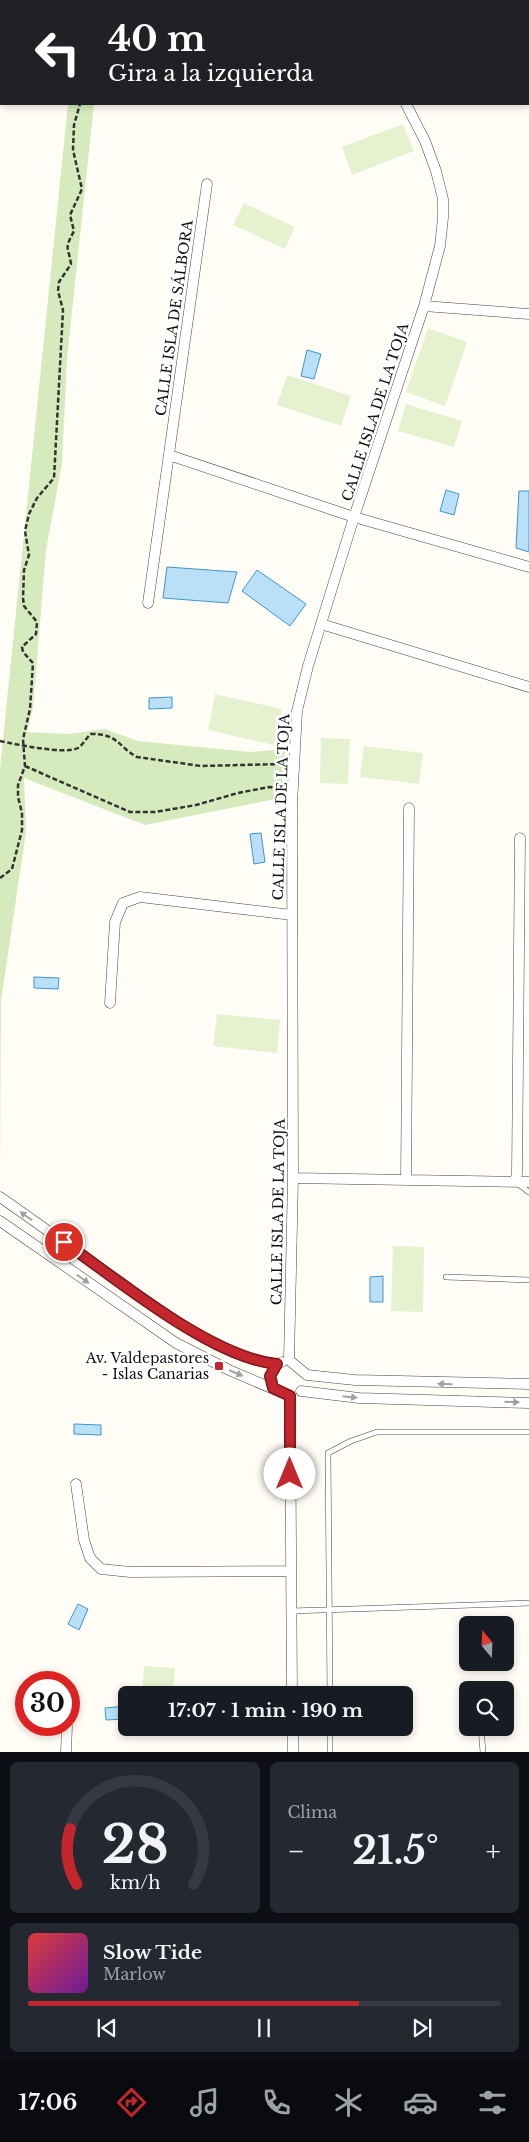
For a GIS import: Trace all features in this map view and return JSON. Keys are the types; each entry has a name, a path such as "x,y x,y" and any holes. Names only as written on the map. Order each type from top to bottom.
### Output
{"street":[{"name":"CALLE ISLA DE LA TOJA","path":"289,1360 293,1178 293,789 297,711 321,624 354,517 424,306 440,246 443,218 442,198 436,171 425,141 407,105"},
{"name":"CALLE ISLA DE SÁLBORA","path":"148,603 207,184"},
{"path":"424,306 529,314"},
{"path":"169,455 354,517 529,567"},
{"path":"321,624 529,687"},
{"path":"406,1180 409,808"},
{"path":"514,1182 517,1174 520,838"},
{"path":"110,1003 115,922 123,903 140,897 292,915"},
{"path":"293,1178 529,1182"},
{"path":"0,1197 175,1320 223,1348 264,1363 277,1364 289,1360 307,1375 355,1380 529,1384"},
{"path":"0,1221 176,1343 229,1370 290,1396 301,1392 359,1398 529,1403"},
{"path":"273,1388 270,1376 277,1364"},
{"path":"301,1392 307,1375"},
{"path":"290,1396 292,1686"},
{"path":"76,1484 84,1540 90,1558 101,1569 130,1572 290,1571"},
{"path":"66,1752 67,1736"},
{"path":"293,1736 293,1752"}],"lane":[{"path":"514,1182 529,1192"},
{"path":"446,1277 529,1280"},
{"path":"330,1686 328,1453 351,1441 377,1432 529,1432"},
{"path":"291,1611 529,1603"},
{"path":"330,1736 330,1752"},
{"path":"482,1736 483,1752"}],"path":[{"path":"0,878 12,869 22,830 22,813 18,797 18,785 25,766 23,739 30,709 33,663 23,652 22,647 36,634 37,622 24,606 24,570 29,555 25,531 29,514 37,498 54,478 63,310 58,291 59,282 71,266 66,246 74,231 70,215 82,190 73,150 74,125 80,105"},
{"path":"0,741 57,750 76,749 91,734 100,734 114,737 130,753 137,757 201,766 294,764"},
{"path":"25,766 130,812 155,812 196,805 238,793 269,787 293,789"}],"green space":[{"path":"68,105 94,105 67,359 62,464 46,550 33,708 27,732 69,734 105,729 138,741 250,752 285,749 281,798 145,825 24,778 26,832 1,1001 0,1177 0,769"},
{"path":"403,124 414,151 352,175 342,147"},
{"path":"244,203 295,227 285,249 233,225"},
{"path":"428,328 467,342 445,406 406,392"},
{"path":"287,375 351,396 341,426 277,405"},
{"path":"406,404 462,421 454,447 398,431"},
{"path":"215,694 282,709 274,745 208,730"},
{"path":"321,738 350,739 348,784 320,783"},
{"path":"364,746 423,753 419,784 360,777"},
{"path":"217,1014 280,1020 277,1053 213,1046"},
{"path":"393,1246 424,1247 423,1312 391,1311"},
{"path":"144,1666 175,1668 174,1686 143,1686"}],"water":[{"path":"307,350 321,354 314,379 301,376"},
{"path":"446,490 459,494 454,515 440,511"},
{"path":"519,491 529,491 529,552 516,548"},
{"path":"167,567 237,572 228,603 163,598"},
{"path":"257,570 306,604 290,626 242,591"},
{"path":"172,697 172,708 149,709 149,698"},
{"path":"261,833 265,862 254,864 250,834"},
{"path":"34,977 59,978 58,989 34,988"},
{"path":"383,1276 383,1302 370,1302 370,1277"},
{"path":"74,1424 101,1425 101,1435 74,1434"},
{"path":"78,1604 88,1609 79,1630 68,1624"},
{"path":"118,1707 118,1719 106,1720 105,1708"}],"place":[{"name":"Av. Valdepastores - Islas Canarias","path":"219,1366"}],"route":[{"path":"64,1242 175,1320 223,1348 264,1363 277,1364 270,1376 273,1388 290,1396 290,1474"}]}
